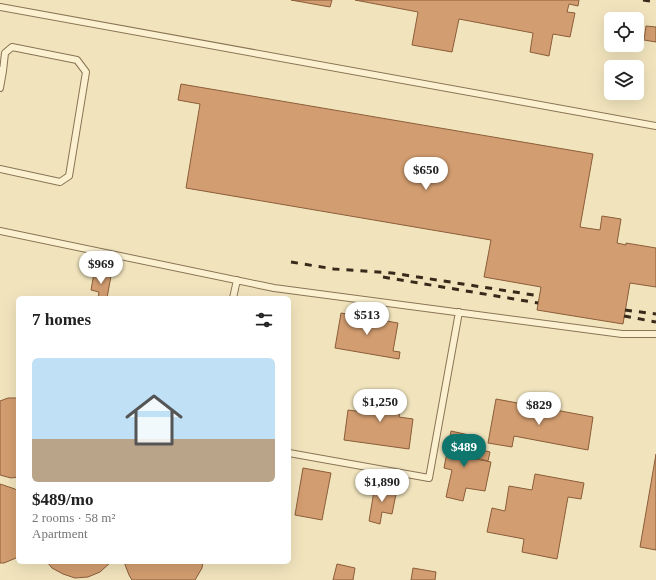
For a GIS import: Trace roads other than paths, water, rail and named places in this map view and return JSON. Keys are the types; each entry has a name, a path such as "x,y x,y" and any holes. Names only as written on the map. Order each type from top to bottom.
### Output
{"lane":[{"path":"0,7 656,126"},
{"path":"0,88 1,71 5,53 12,47 77,60 86,72 69,176 60,182 0,169"},
{"path":"0,231 274,288 622,334 656,334"},
{"path":"233,296 237,280"},
{"path":"291,453 429,478 459,312"}],"railway":[{"path":"643,0 656,2"},
{"path":"291,262 334,269 392,273 540,296"},
{"path":"383,277 538,303"},
{"path":"625,310 656,314"},
{"path":"624,316 656,322"}]}
